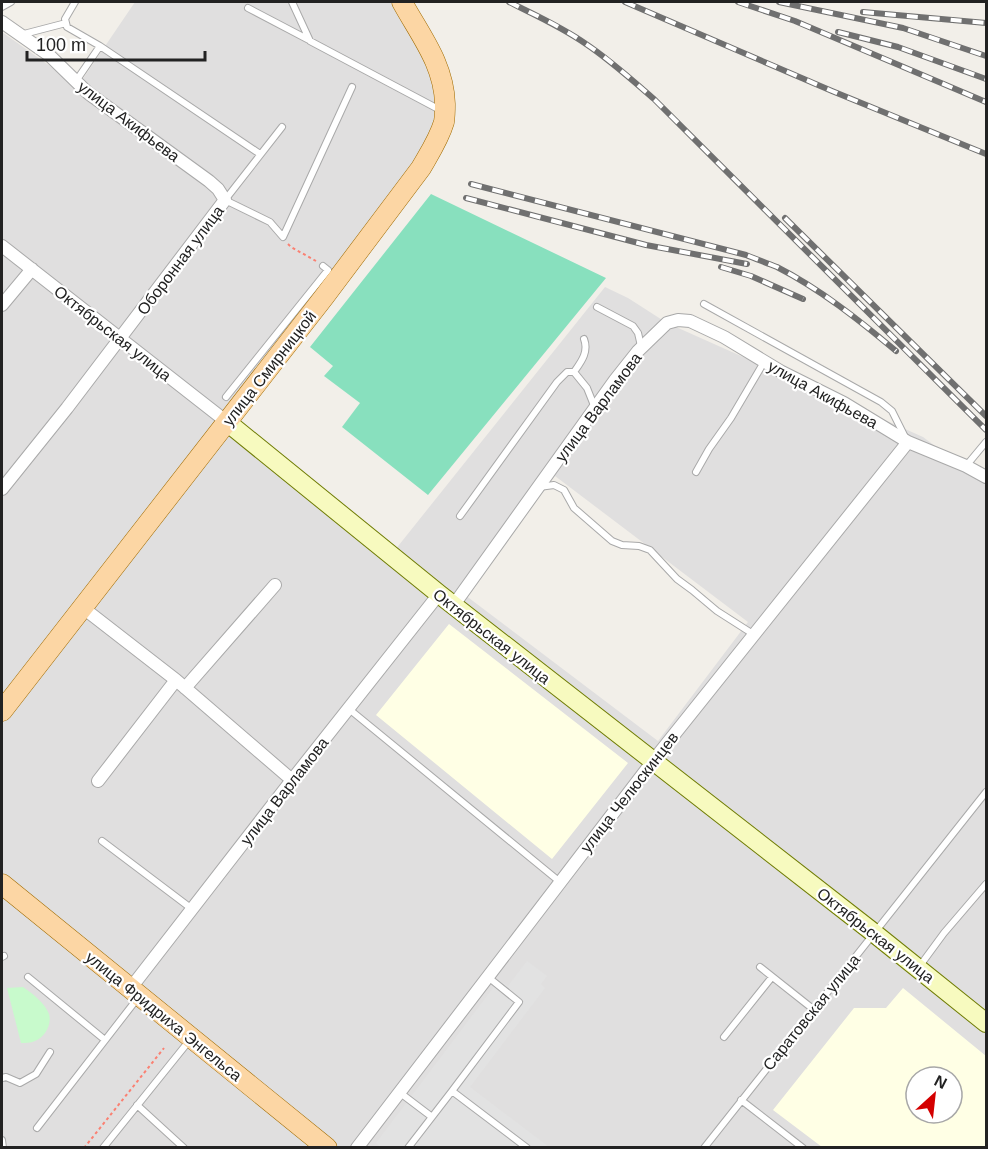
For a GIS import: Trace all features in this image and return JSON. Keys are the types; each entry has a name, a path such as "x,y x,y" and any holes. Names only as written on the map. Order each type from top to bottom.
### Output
{"main road":[{"name":"улица Смирницкой","path":"2,711 324,297 421,168 441,130 445,112 443,82 428,45 402,2"},
{"name":"Октябрьская улица","path":"227,422 446,600 987,1023"},
{"name":"улица Фридриха Энгельса","path":"2,884 327,1148"}],"street":[{"name":"улица Акифьева","path":"2,22 49,55 88,93 209,181 225,200"},
{"name":"Оборонная улица","path":"2,489 121,339 225,200"},
{"name":"Октябрьская улица","path":"2,246 227,422"},
{"path":"2,305 32,269"},
{"name":"улица Акифьева","path":"658,331 667,323 678,320 690,321 724,337 780,371 844,403 908,442 987,477"},
{"name":"улица Варламова","path":"135,992 192,909 348,708 446,600 538,487 615,380 658,331"},
{"name":"улица Челюскинцев","path":"357,1148 653,761 908,442"},
{"path":"99,781 181,684 275,585"},
{"path":"82,607 181,684 292,780"}],"lane":[{"path":"2,7 11,2"},
{"path":"75,2 65,19 68,27 261,154"},
{"path":"292,2 310,41"},
{"path":"248,8 445,112"},
{"path":"20,35 66,23"},
{"path":"76,81 100,46"},
{"path":"282,127 225,200 270,222 284,237 352,87"},
{"path":"226,397 328,270 323,266"},
{"path":"704,304 881,402 892,411 908,442"},
{"path":"597,307 633,326 638,333 641,348"},
{"path":"638,333 651,334 658,331"},
{"path":"574,372 584,357 587,347 584,339"},
{"path":"696,472 764,361"},
{"path":"460,516 557,382 567,372 574,372"},
{"path":"574,372 587,388 595,408"},
{"path":"966,466 987,442"},
{"path":"538,487 554,485 564,490 574,508 612,541 650,550 677,579 717,611 753,634"},
{"path":"348,708 560,882"},
{"name":"Саратовская улица","path":"704,1148 987,792"},
{"path":"102,841 192,909"},
{"path":"917,969 944,933 987,884"},
{"path":"760,967 813,1009"},
{"path":"28,977 105,1040"},
{"path":"408,1148 519,1002 488,977"},
{"path":"724,1036 772,977"},
{"path":"37,1128 105,1040 135,992"},
{"path":"103,1148 191,1038"},
{"path":"2,1078 6,1077 20,1083 36,1074 50,1052"},
{"path":"452,1091 527,1148"},
{"path":"399,1092 432,1117"},
{"path":"741,1100 802,1148"},
{"path":"137,1105 184,1148"},
{"path":"2,1140 3,1148"}],"path":[{"path":"284,237 291,247 323,266"},
{"path":"84,1148 164,1048"}],"shaded area":[{"path":"135,2 399,2 430,52 442,111 428,147 223,422 391,555 605,287 628,298 667,323 923,437 986,484 986,1147 2,1147 2,32 78,86","holes":["555,476 748,622 658,741 465,595"]},
{"path":"449,624 628,763 552,859 376,715"},
{"path":"527,961 547,976 541,984 545,988 470,1087 549,1147 381,1148 376,1143 499,980 508,986"},
{"path":"903,988 986,1056 986,1147 822,1147 773,1110 854,1008 886,1008"}],"green space":[{"path":"431,194 606,278 428,495 342,427 360,403 324,376 333,366 310,347"},
{"path":"23,987 41,1002 50,1018 49,1026 42,1037 28,1043 21,1043 7,988"}],"railway":[{"path":"509,2 595,50 654,99 986,430"},
{"path":"625,2 986,154"},
{"path":"738,2 795,21 986,102"},
{"path":"779,2 903,28 986,56"},
{"path":"863,12 986,23"},
{"path":"838,32 898,47 986,79"},
{"path":"471,184 746,255 793,276 824,295 896,351"},
{"path":"466,198 646,245 747,264"},
{"path":"785,218 986,416"},
{"path":"721,267 751,276 803,299"}]}
